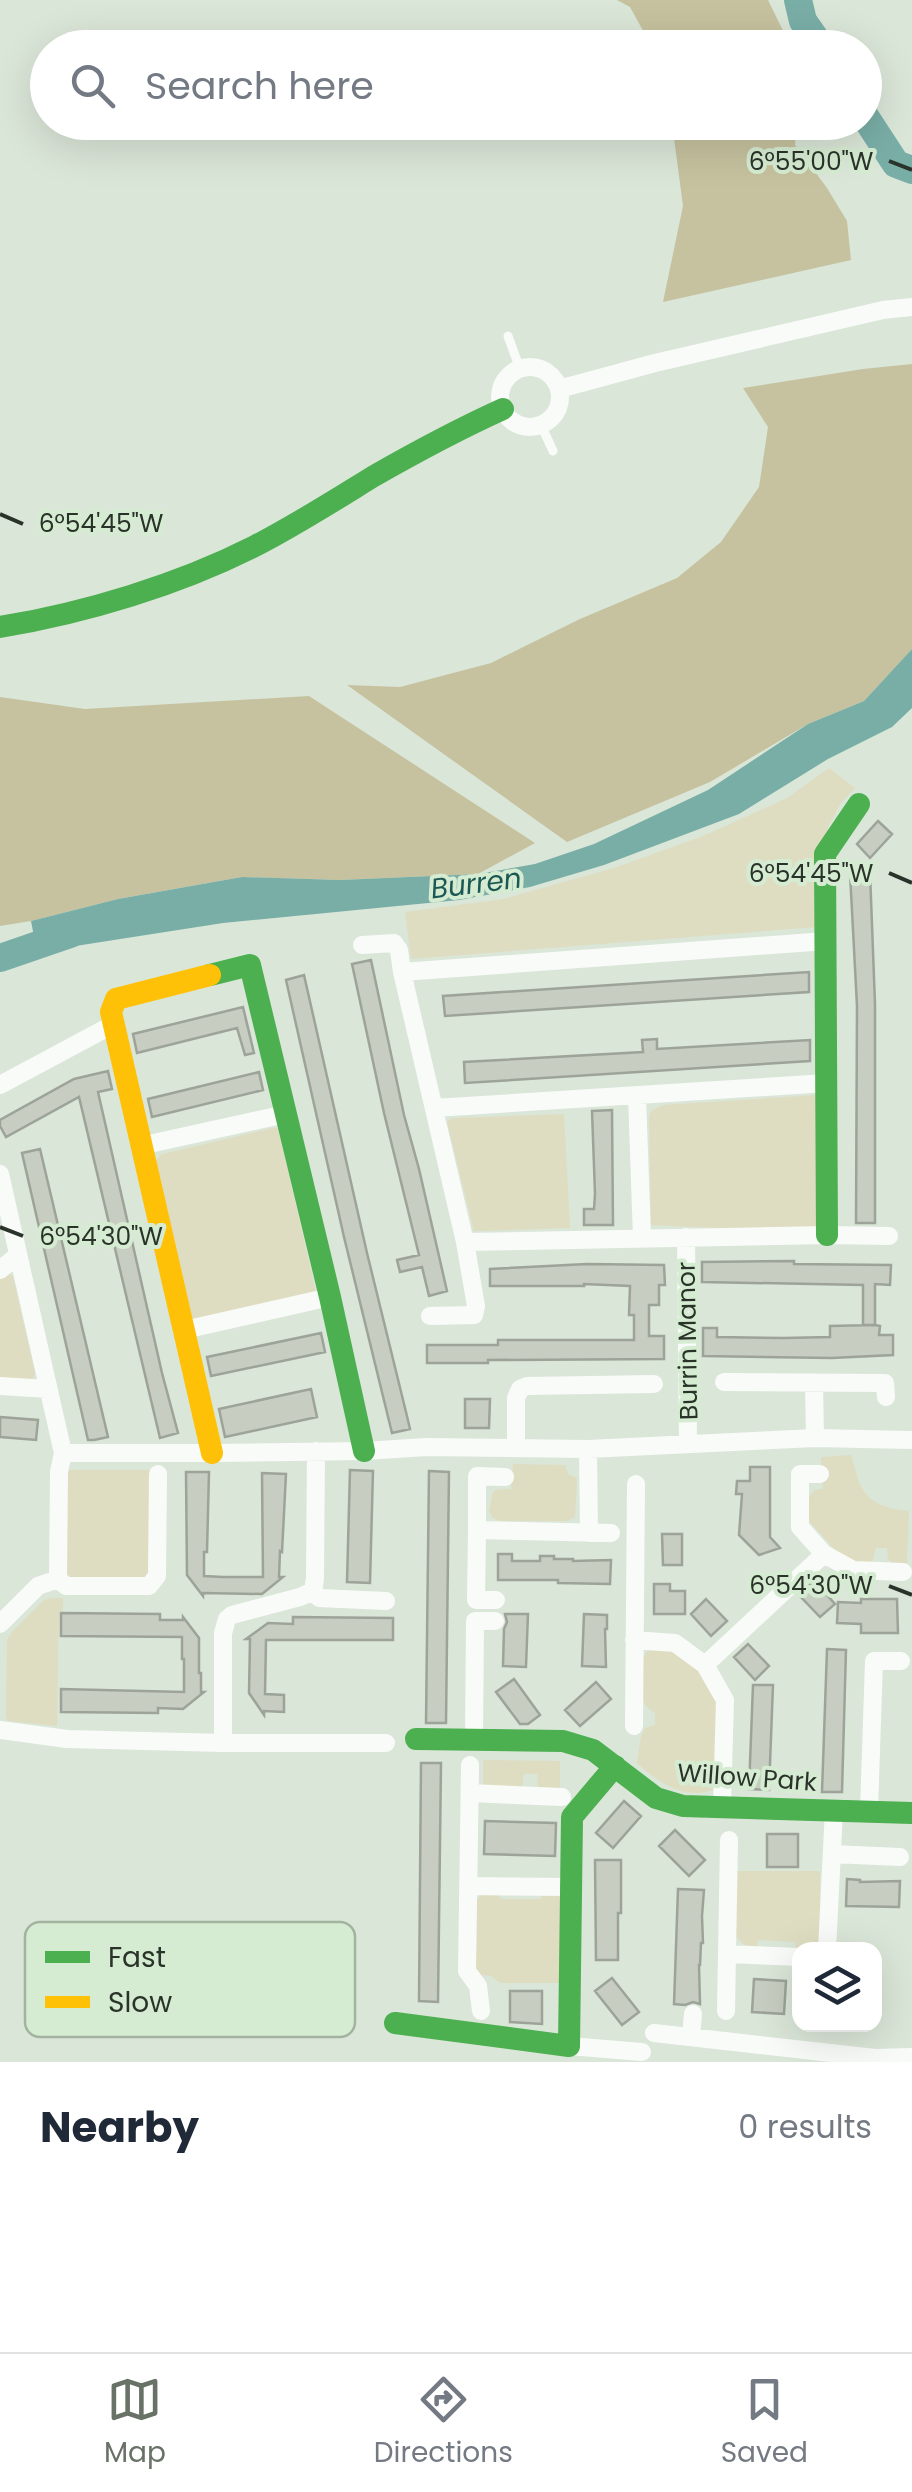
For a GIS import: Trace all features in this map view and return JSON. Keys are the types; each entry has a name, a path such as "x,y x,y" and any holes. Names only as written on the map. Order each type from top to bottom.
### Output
{"street":[{"path":"559,389 674,358 912,306"},
{"path":"520,370 548,373 559,389 558,406 542,425 515,423 503,409 501,390 505,381 520,370"},
{"path":"0,627 87,610 144,592 252,548 408,456 503,409"},
{"path":"827,1235 825,854 859,804"},
{"path":"402,972 826,940"},
{"path":"362,944 394,943 399,950 465,1242 474,1314 430,1316"},
{"path":"212,1453 111,1012 116,999 250,965 364,1450"},
{"path":"0,1085 114,1024"},
{"path":"434,1108 826,1083"},
{"path":"637,1096 642,1238"},
{"path":"140,1146 286,1114"},
{"path":"0,1174 63,1453 59,1472 58,1579 66,1586 149,1586 158,1576 158,1474"},
{"path":"465,1242 889,1236"},
{"name":"Burrin Manor","path":"686,1237 688,1444"},
{"path":"0,1270 18,1254"},
{"path":"184,1330 330,1297"},
{"path":"724,1382 885,1384 886,1398"},
{"path":"814,1383 814,1438"},
{"name":"Burrin Manor","path":"516,1446 516,1398 520,1389 654,1384"},
{"path":"0,1386 48,1388"},
{"path":"63,1453 316,1452 426,1446 588,1448 752,1439 911,1439"},
{"path":"588,1448 589,1534"},
{"path":"316,1452 313,1590 319,1598 386,1601"},
{"path":"820,1474 800,1474 800,1527 824,1554 853,1570 904,1572"},
{"path":"496,1600 476,1600 477,1476 506,1477"},
{"path":"634,1726 636,1484"},
{"path":"477,1530 612,1533"},
{"path":"705,1665 824,1554"},
{"path":"0,1624 38,1586 58,1579"},
{"path":"223,1743 223,1633 227,1618 313,1590"},
{"path":"474,1740 475,1622 495,1621"},
{"path":"634,1640 676,1643 705,1665 725,1700 722,1806"},
{"path":"869,1812 874,1661 901,1661"},
{"path":"0,1730 67,1740 386,1743"},
{"name":"Willow Park","path":"416,1739 563,1742 593,1750 656,1798 683,1806 912,1813"},
{"path":"470,1765 466,1971 478,1986 481,2011"},
{"path":"568,2046 572,1817 615,1766"},
{"path":"470,1793 562,1797"},
{"path":"827,1942 834,1810"},
{"path":"726,2011 729,1840"},
{"path":"832,1854 900,1857"},
{"path":"468,1886 571,1887"},
{"path":"727,1954 792,1957"},
{"path":"691,2038 692,2014"},
{"path":"394,2023 568,2046 623,2041 642,2052"},
{"path":"654,2033 875,2058 912,2058"}],"lane":[{"path":"508,336 520,370"},
{"path":"542,425 552,450"}],"shaded area":[{"path":"617,0 768,0 783,30 643,30 630,7"},
{"path":"674,140 795,140 847,221 851,260 663,302 683,206"},
{"path":"912,364 912,649 864,701 808,724 710,782 567,842 347,685 400,687 491,663 580,619 677,578 721,542 759,487 768,427 743,388"},
{"path":"309,696 535,843 478,874 340,880 242,877 118,899 0,926 0,697 85,709"},
{"path":"829,768 855,788 828,827 817,927 411,959 405,912 504,899 617,867 703,836 787,798"},
{"path":"816,1095 817,1226 808,1232 651,1225 652,1110 663,1105"},
{"path":"564,1114 570,1228 474,1231 447,1122 452,1118"},
{"path":"278,1128 316,1292 192,1318 155,1161 162,1154"},
{"path":"5,1274 13,1277 35,1373 28,1381 0,1379 0,1278"},
{"path":"851,1455 866,1494 885,1506 909,1511 907,1564 892,1563 887,1548 876,1548 868,1564 845,1561 808,1520 807,1500 814,1490 823,1489 821,1457"},
{"path":"513,1464 565,1465 568,1474 577,1478 575,1517 568,1521 493,1518 489,1511 492,1495 495,1490 511,1489"},
{"path":"66,1470 151,1470 145,1578 69,1578"},
{"path":"63,1598 63,1610 59,1611 57,1726 9,1721 7,1640 44,1600"},
{"path":"662,1649 687,1661 718,1700 713,1790 682,1791 653,1777 637,1763 641,1736 645,1728 655,1725 655,1713 642,1696 643,1657 648,1651"},
{"path":"483,1760 560,1761 560,1791 538,1789 537,1774 524,1774 522,1787 483,1787"},
{"path":"736,1871 820,1871 818,1942 758,1940 757,1947 747,1945 735,1935"},
{"path":"483,1893 497,1894 502,1899 541,1899 543,1894 563,1899 563,1983 500,1983 475,1972 476,1901"}],"water":[{"path":"912,649 912,708 892,727 828,759 739,814 604,865 530,887 459,900 223,923 37,952 31,921 118,899 242,877 340,880 478,874 535,864 594,844 708,790 808,724 864,701"}],"building":[{"path":"878,821 892,834 870,858 857,844"},
{"path":"870,872 875,1004 875,1223 856,1223 857,1006 850,873"},
{"path":"371,960 447,1291 429,1296 422,1267 400,1272 397,1260 419,1255 352,964"},
{"path":"809,972 809,992 445,1016 443,996"},
{"path":"304,975 410,1429 392,1433 286,980"},
{"path":"243,1007 254,1053 245,1055 237,1028 137,1053 133,1034"},
{"path":"657,1039 657,1049 810,1040 810,1061 465,1083 464,1062 643,1052 642,1040"},
{"path":"108,1071 112,1089 98,1092 178,1433 160,1438 79,1097 6,1137 0,1126 0,1120 74,1079"},
{"path":"259,1072 263,1090 152,1117 148,1099"},
{"path":"612,1110 613,1225 584,1225 584,1209 594,1209 592,1111"},
{"path":"40,1149 108,1437 94,1440 88,1440 22,1153"},
{"path":"702,1262 891,1265 890,1285 875,1284 875,1325 863,1325 863,1285 702,1282"},
{"path":"664,1265 665,1285 659,1285 659,1305 649,1305 649,1336 664,1336 664,1359 427,1363 427,1345 498,1345 498,1340 634,1340 634,1315 629,1315 630,1286 490,1286 490,1269"},
{"path":"830,1326 880,1326 879,1335 893,1335 893,1355 703,1356 703,1328 717,1328 717,1337 784,1338 830,1337"},
{"path":"321,1333 325,1352 211,1376 207,1357"},
{"path":"311,1389 317,1417 225,1437 219,1409"},
{"path":"465,1399 490,1399 489,1428 465,1428"},
{"path":"0,1417 38,1420 36,1440 0,1437"},
{"path":"750,1467 770,1467 770,1537 780,1548 759,1555 739,1535 742,1494 736,1494 737,1481 750,1481"},
{"path":"350,1470 373,1471 370,1583 347,1582"},
{"path":"429,1471 449,1472 446,1723 426,1723"},
{"path":"186,1472 209,1472 204,1576 223,1577 263,1577 262,1473 286,1474 279,1577 283,1577 262,1594 203,1596 187,1575"},
{"path":"662,1534 682,1534 682,1565 663,1565"},
{"path":"498,1554 512,1554 512,1561 540,1561 540,1556 573,1561 611,1560 610,1584 498,1580"},
{"path":"814,1581 835,1604 820,1617 799,1595"},
{"path":"654,1584 670,1584 670,1591 685,1591 685,1614 654,1614"},
{"path":"706,1599 727,1621 711,1636 691,1614"},
{"path":"861,1599 897,1599 898,1633 861,1633 861,1624 837,1623 838,1602 861,1603"},
{"path":"61,1613 160,1614 160,1620 183,1617 199,1638 199,1673 204,1692 183,1709 158,1708 158,1713 61,1712 61,1689 184,1692 184,1659 182,1637 61,1636"},
{"path":"505,1614 528,1614 526,1667 503,1666"},
{"path":"584,1614 607,1615 606,1667 582,1666"},
{"path":"293,1617 393,1618 393,1640 266,1640 265,1694 284,1695 284,1712 264,1711 264,1715 249,1693 250,1639 246,1639 268,1623 293,1624"},
{"path":"748,1644 769,1666 755,1680 734,1657"},
{"path":"827,1649 846,1650 842,1792 822,1792"},
{"path":"514,1679 540,1715 528,1724 520,1724 496,1692"},
{"path":"596,1682 611,1699 580,1726 565,1710"},
{"path":"753,1685 773,1685 769,1790 749,1789"},
{"path":"421,1763 441,1763 438,2002 419,2001"},
{"path":"624,1801 641,1816 613,1848 596,1833"},
{"path":"485,1821 556,1823 555,1856 484,1854"},
{"path":"675,1830 705,1860 689,1876 659,1846"},
{"path":"767,1834 798,1834 798,1867 767,1867"},
{"path":"595,1860 621,1860 618,1960 596,1960"},
{"path":"847,1879 900,1881 899,1907 846,1906"},
{"path":"678,1889 704,1890 700,2004 674,2004"},
{"path":"612,1978 639,2012 622,2025 595,1991"},
{"path":"754,1979 786,1981 784,2014 752,2012"},
{"path":"510,1991 542,1991 542,2024 510,2022"}],"waterway":[{"name":"Burren","path":"798,0 809,30"},
{"name":"Burren","path":"880,140 896,164 912,170"},
{"name":"Burren","path":"0,958 70,934"}],"traffic: fast":[{"path":"0,627 130,596 225,560 285,530 406,458 503,409"},
{"path":"827,1235 825,854 859,804"},
{"path":"210,975 250,965 364,1451"},
{"path":"416,1739 563,1741 593,1750 656,1798 683,1806 912,1813"},
{"path":"395,2023 569,2046 572,1817 615,1766"}],"traffic: slow":[{"path":"210,975 116,999 111,1012 212,1453"}]}
